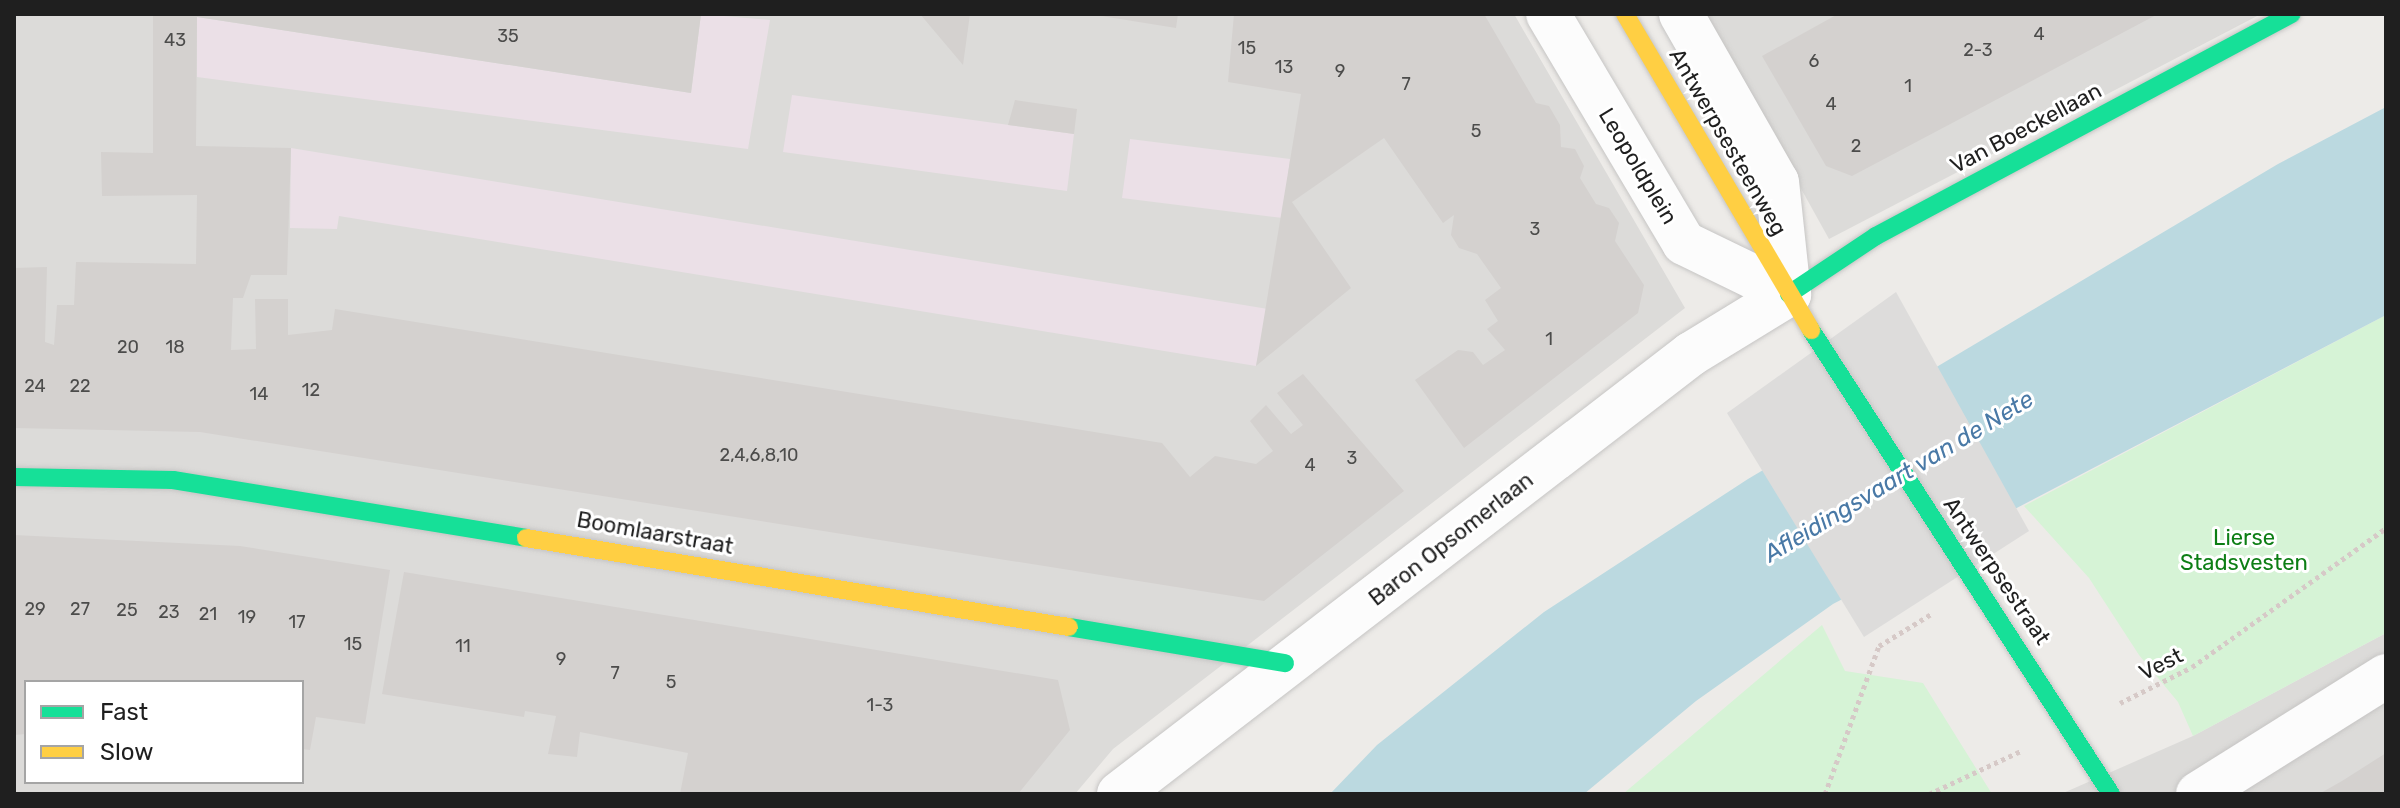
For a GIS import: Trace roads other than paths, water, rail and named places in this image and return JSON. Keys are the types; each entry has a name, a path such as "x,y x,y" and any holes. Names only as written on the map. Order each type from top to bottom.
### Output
{"street":[{"name":"Leopoldplein","path":"1548,14 1684,243 1789,294"},
{"name":"Antwerpsesteenweg","path":"1625,14 1789,294"},
{"path":"1681,14 1777,182 1789,294"},
{"name":"Van Boeckellaan","path":"1789,294 1876,236 2291,14"},
{"name":"Antwerpsestraat","path":"1789,294 1972,579 2072,727 2111,794"},
{"name":"Baron Opsomerlaan","path":"1119,794 1285,663 1691,354 1789,294"},
{"name":"Boomlaarstraat","path":"14,477 173,480 1285,663"},
{"path":"2198,794 2386,676"}],"water":[{"name":"Afleidingsvaart van de Nete","path":"2386,107 2386,315 1833,604 1696,701 1584,794 1330,794 1377,745 1544,612 1748,479 2278,164"}],"park label":[{"name":"Lierse Stadsvesten","path":"2244,550"}]}
